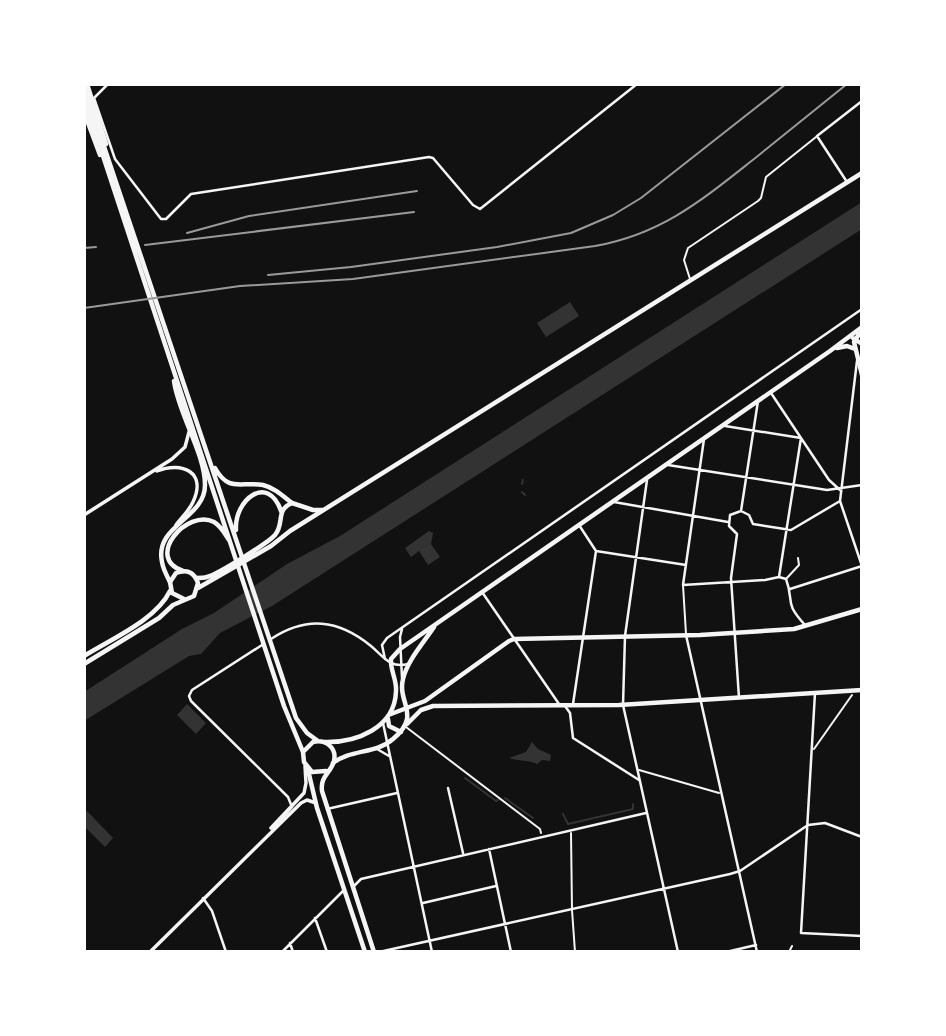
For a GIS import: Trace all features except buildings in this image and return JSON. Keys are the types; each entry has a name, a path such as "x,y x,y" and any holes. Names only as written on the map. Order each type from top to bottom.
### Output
{"main road":[{"path":"86,86 87,107 153,301 216,471 233,485 267,486 303,508 324,510"},
{"path":"86,86 111,174"},
{"path":"84,98 111,174"},
{"path":"84,664 159,618 173,605 194,596 198,588 271,546 294,528 862,173"},
{"path":"153,301 173,369 234,542"},
{"path":"830,351 855,338 862,330"},
{"path":"401,732 389,726 387,718 396,692 391,664 394,654 845,339 862,330"},
{"path":"855,338 862,375"},
{"path":"845,339 855,338 862,344"},
{"path":"837,348 847,346 856,350"},
{"path":"173,369 174,385 204,477 204,494 194,510 176,525 161,549 162,565 171,590 174,596 184,599"},
{"path":"198,425 234,542"},
{"path":"196,578 208,577 267,542 275,535 281,521 281,511 278,502 270,494 260,493 247,498 238,512 235,555 270,661 292,727 303,752 316,803 365,952"},
{"path":"281,511 292,503"},
{"path":"303,508 306,516 304,523"},
{"path":"198,588 196,578 189,572 171,566 167,559 167,550 174,536 189,523 200,519 218,525 241,551 296,718 307,733 333,751 333,764"},
{"path":"281,521 287,527 294,528"},
{"path":"170,582 176,573 183,571"},
{"path":"84,656 153,613 171,590"},
{"path":"303,752 309,745 321,741 350,741 374,730 387,718 410,705 431,698 514,639 734,634 794,629 862,609"},
{"path":"406,725 410,705 402,681 437,624"},
{"path":"376,952 321,786 326,771 333,764 349,755 387,744 421,710 433,706 622,705 862,690"},
{"path":"307,768 316,773 326,771"}],"street":[{"path":"108,84 94,98 115,159 161,219 166,219 191,194 429,157 433,158 473,205 480,209 636,84"},
{"path":"690,280 684,260 688,248 758,201 766,177 860,103 861,109"},
{"path":"817,136 847,183"},
{"path":"385,659 382,653 383,641 862,309"},
{"path":"790,589 862,566 840,501 858,357"},
{"path":"854,381 862,375"},
{"path":"771,392 829,480 840,490"},
{"path":"741,510 758,401"},
{"path":"723,425 801,438"},
{"path":"84,515 178,453 185,447 189,429"},
{"path":"704,438 683,585 686,635 757,952"},
{"path":"779,577 801,438"},
{"path":"178,453 181,467"},
{"path":"667,464 827,490 862,485"},
{"path":"148,474 168,467 181,467 192,473 196,493 190,508 176,525"},
{"path":"647,478 625,636 622,705 678,952"},
{"path":"739,698 731,582 737,534 728,522 733,512 741,510 749,515 753,524 790,530 840,501"},
{"path":"612,502 728,522"},
{"path":"573,706 596,551 579,525"},
{"path":"596,551 686,565"},
{"path":"786,579 799,565 797,558"},
{"path":"683,585 779,577 786,579"},
{"path":"786,579 790,589 788,597 791,610 806,625"},
{"path":"482,592 570,713 573,738 640,781"},
{"path":"292,805 284,792 191,701 190,693 286,629 302,624 328,624 343,628 367,643 391,664 401,666 412,661"},
{"path":"402,681 400,637 404,626"},
{"path":"815,693 801,933 862,936"},
{"path":"814,749 852,695"},
{"path":"431,698 433,706"},
{"path":"387,718 389,755 432,940 432,952"},
{"path":"406,725 540,829 541,834"},
{"path":"377,748 389,755"},
{"path":"260,841 306,788 307,768"},
{"path":"638,769 719,793"},
{"path":"448,789 464,855"},
{"path":"327,809 397,793"},
{"path":"150,952 260,841 304,801 316,803"},
{"path":"273,829 290,811 292,805"},
{"path":"353,887 361,879 646,813"},
{"path":"376,952 740,871 808,825 825,823 862,837"},
{"path":"571,834 575,952"},
{"path":"489,849 511,952"},
{"path":"423,903 496,886"},
{"path":"282,952 344,890"},
{"path":"203,898 212,911 226,952"},
{"path":"315,918 327,952"},
{"path":"290,943 293,952"},
{"path":"726,952 756,946"},
{"path":"789,952 792,946"}],"shaded area":[{"path":"862,202 862,229 272,606 220,633 201,654 189,656 84,721 84,692 182,629 214,613 287,564 340,536"},
{"path":"570,302 579,316 546,337 537,323"},
{"path":"429,531 433,533 431,544 440,557 428,565 419,551 411,557 405,548"},
{"path":"187,704 206,723 196,734 177,715"},
{"path":"532,742 538,749 551,755 550,761 542,760 537,764 509,758 526,752"},
{"path":"87,811 113,838 105,847 84,826 84,815"}],"waterway":[{"path":"522,484 523,480"},
{"path":"522,492 525,495"},
{"path":"465,778 498,800"},
{"path":"505,798 533,818"},
{"path":"563,814 568,824 633,809 633,804"}],"railway":[{"path":"268,275 351,267 497,247 571,233 613,215 641,198 786,84"},
{"path":"84,308 240,286 353,279 595,246 619,240 661,224 699,201 847,84"},
{"path":"187,233 249,216 417,191"},
{"path":"145,245 414,212"},
{"path":"84,248 96,247"}]}
